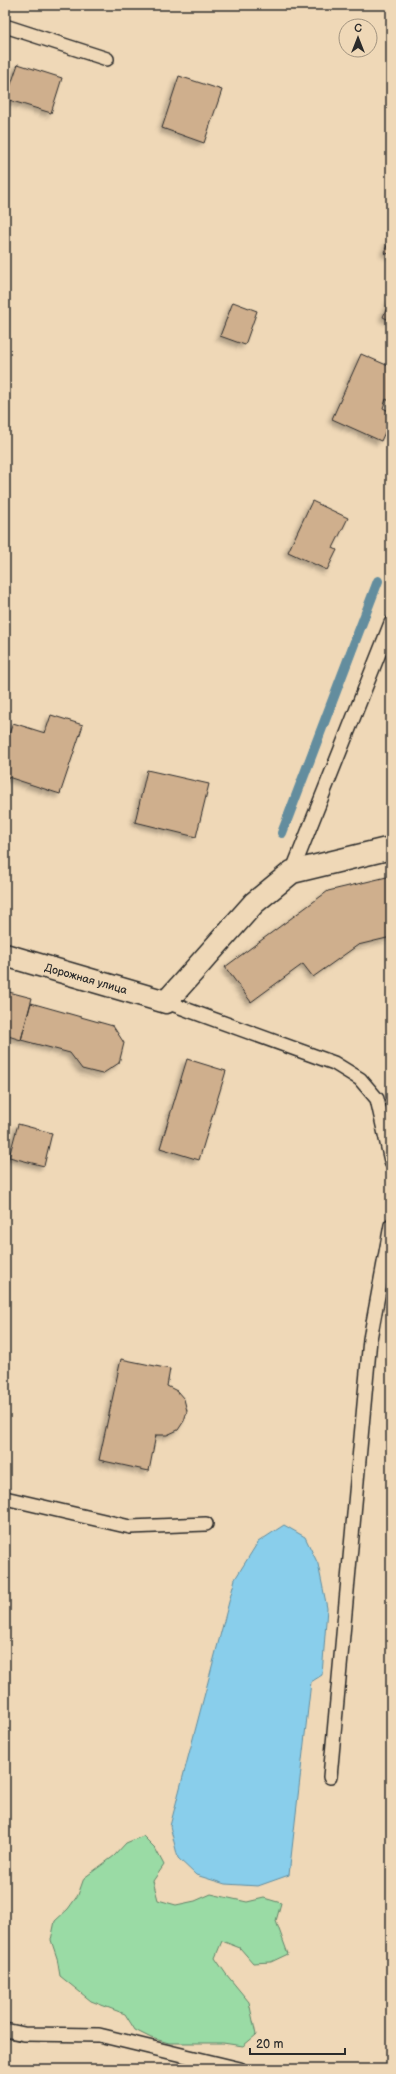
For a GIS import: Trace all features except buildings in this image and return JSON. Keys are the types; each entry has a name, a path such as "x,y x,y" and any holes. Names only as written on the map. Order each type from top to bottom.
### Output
{"street":[{"path":"166,1002 254,903 292,872 391,848"},
{"name":"Дорожная улица","path":"5,955 166,1002"}],"lane":[{"path":"5,26 108,59"},
{"path":"292,872 391,623"},
{"path":"166,1002 334,1063 360,1079 377,1099 391,1161"},
{"path":"330,1777 370,1339 391,1225"},
{"path":"5,1498 130,1527 206,1524"},
{"path":"5,2030 24,2034 98,2035 240,2069"}],"green space":[{"path":"143,1836 155,1848 164,1865 153,1881 158,1900 176,1905 195,1901 211,1894 247,1902 264,1898 281,1903 276,1921 288,1954 271,1962 253,1963 240,1948 222,1941 215,1958 249,2002 256,2035 243,2046 223,2043 169,2043 151,2038 135,2030 125,2014 91,2001 60,1976 57,1958 51,1940 55,1921 68,1909 78,1895 84,1878 114,1856 126,1843"}],"water":[{"path":"284,1525 305,1537 318,1564 327,1608 322,1675 311,1682 289,1875 258,1886 225,1884 196,1875 178,1858 170,1826 235,1579 258,1542"}],"waterway":[{"path":"282,833 378,581"}]}
